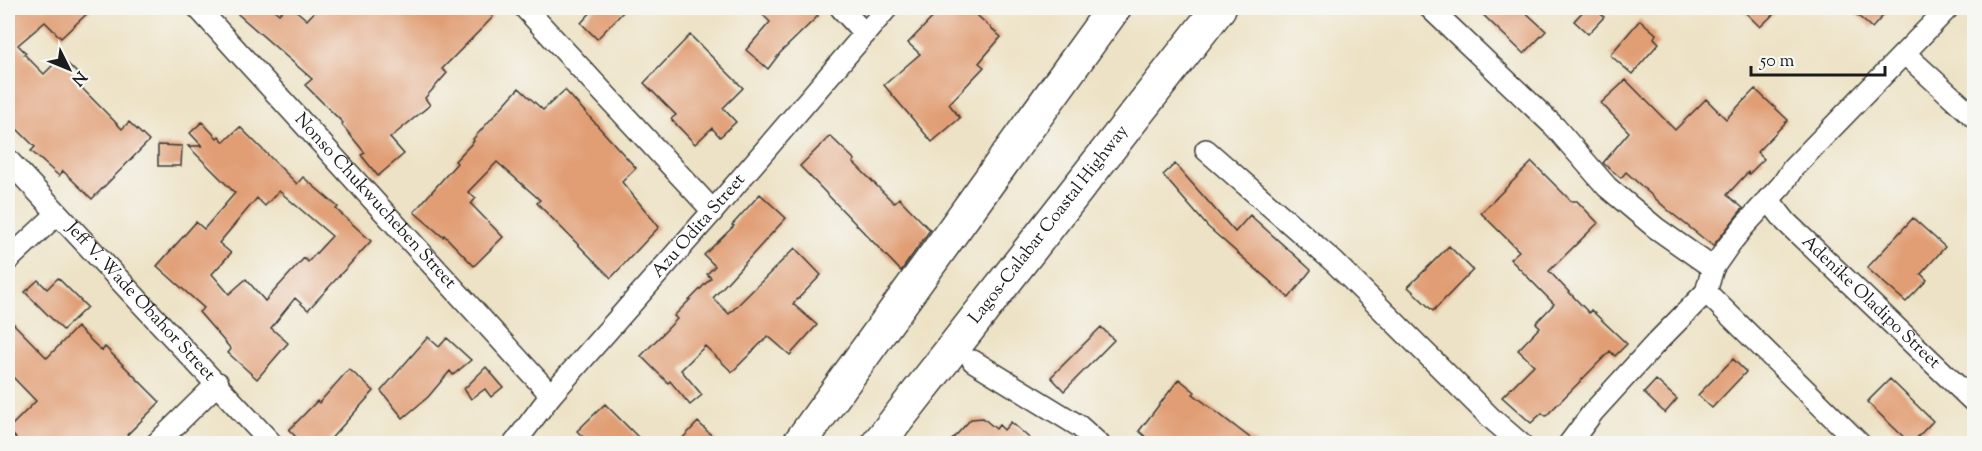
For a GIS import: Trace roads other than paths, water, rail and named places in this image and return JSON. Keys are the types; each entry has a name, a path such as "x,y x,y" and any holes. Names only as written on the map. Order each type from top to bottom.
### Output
{"highway":[{"path":"799,444 1114,8"},
{"name":"Lagos-Calabar Coastal Highway","path":"878,444 1220,8"}],"street":[{"name":"Nonso Chukwucheben Street","path":"198,8 552,395"},
{"path":"525,8 713,211"},
{"path":"841,8 865,34"},
{"name":"Azu Odita Street","path":"514,444 552,395 887,8"},
{"path":"1430,8 1555,127 1607,187 1656,228 1713,268"},
{"path":"1569,444 1593,412 1655,344 1707,292 1713,268 1745,225 1782,185 1793,168 1948,8"},
{"path":"1905,54 1974,117"},
{"path":"1206,150 1334,262 1491,418 1521,444"},
{"name":"Jeff V. Wade Obahor Street","path":"8,160 218,383 272,444"},
{"name":"Adenike Oladipo Street","path":"1768,199 1786,222 1974,402"},
{"path":"8,260 57,214"},
{"path":"1707,292 1860,444"},
{"path":"973,361 1079,426 1099,444"},
{"path":"156,444 218,383"}]}
